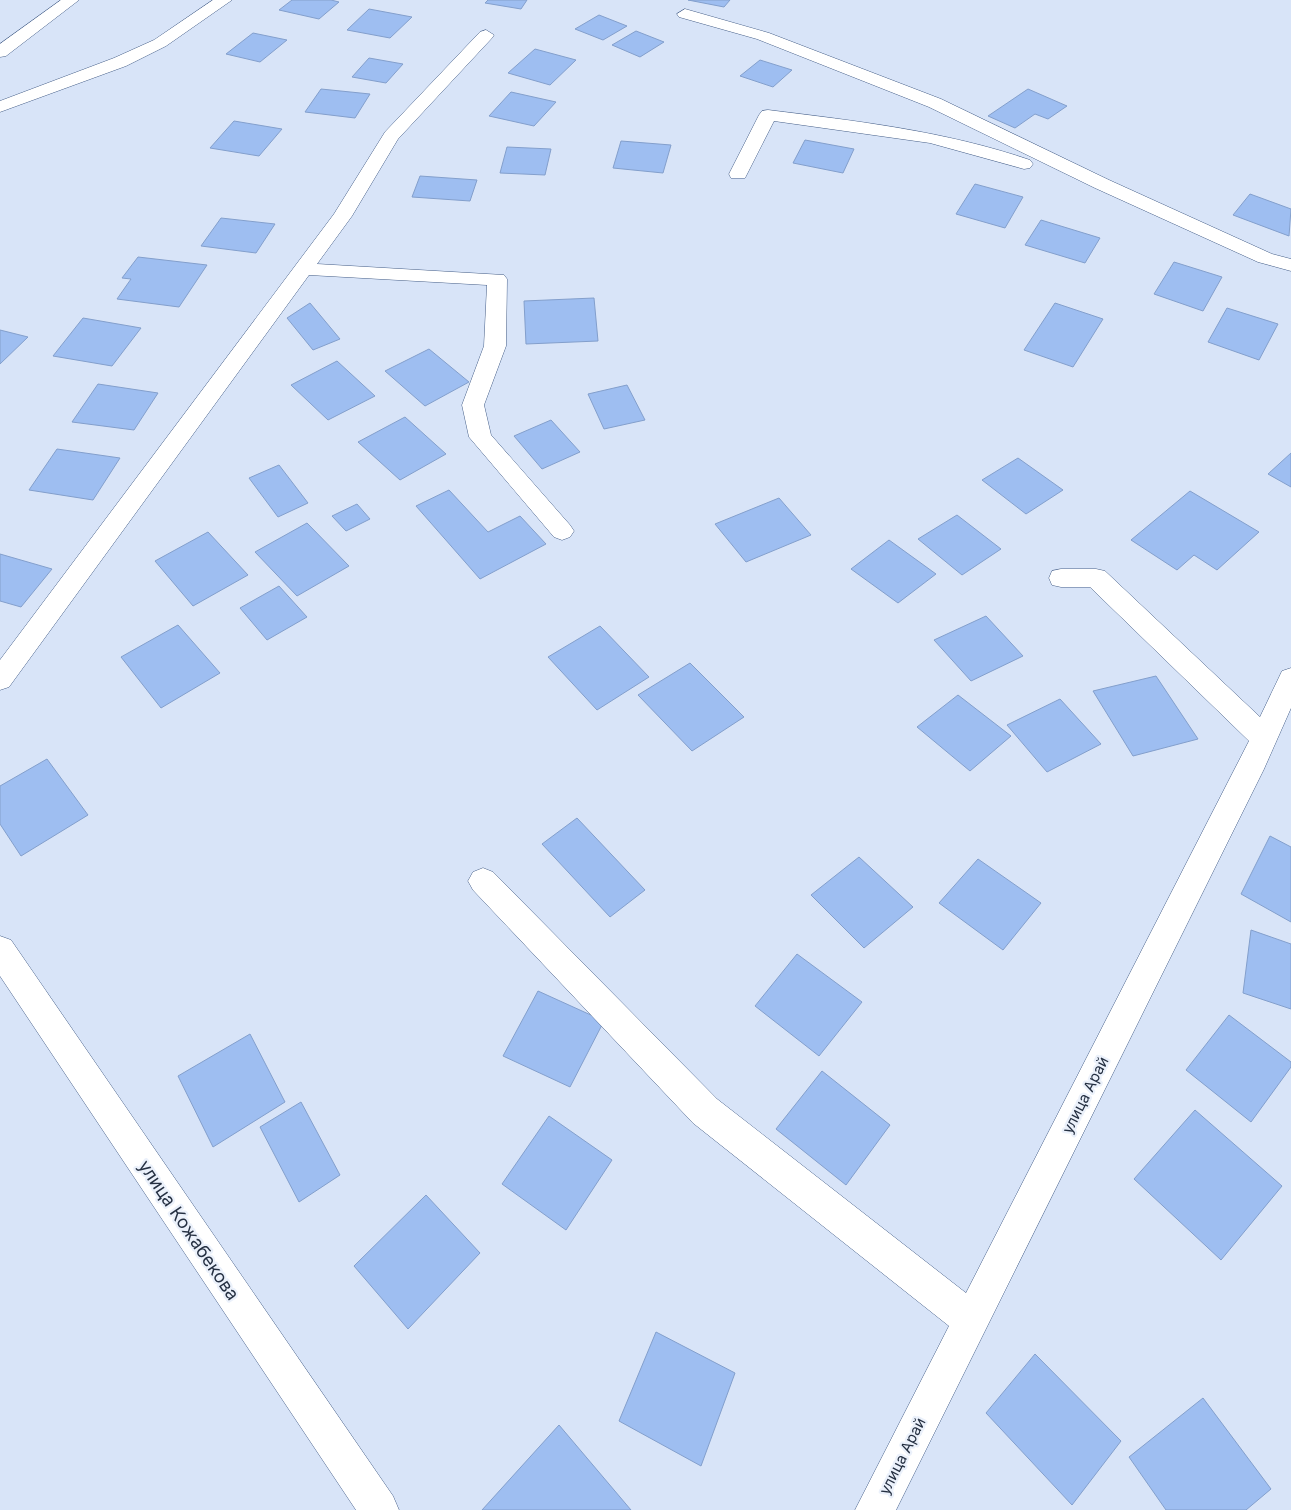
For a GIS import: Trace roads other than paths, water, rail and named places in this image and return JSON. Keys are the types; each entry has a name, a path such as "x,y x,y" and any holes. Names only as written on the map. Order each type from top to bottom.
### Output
{"street":[{"path":"0,52 71,0"},
{"path":"0,91 8,104 120,62 160,43 224,0"},
{"path":"685,14 763,36 935,103 1102,184 1265,258 1291,266"},
{"path":"0,680 342,216 391,136 486,35"},
{"path":"738,174 768,115 883,129 988,151 1078,184 1102,184"},
{"path":"303,269 497,279 496,346 473,405 480,438 562,531"},
{"path":"1061,578 1096,578 1264,738"},
{"name":"улица Арай","path":"875,1510 1264,738 1291,678"},
{"path":"483,881 705,1111 971,1320"},
{"name":"улица Кожабекова","path":"0,950 379,1510"}]}
